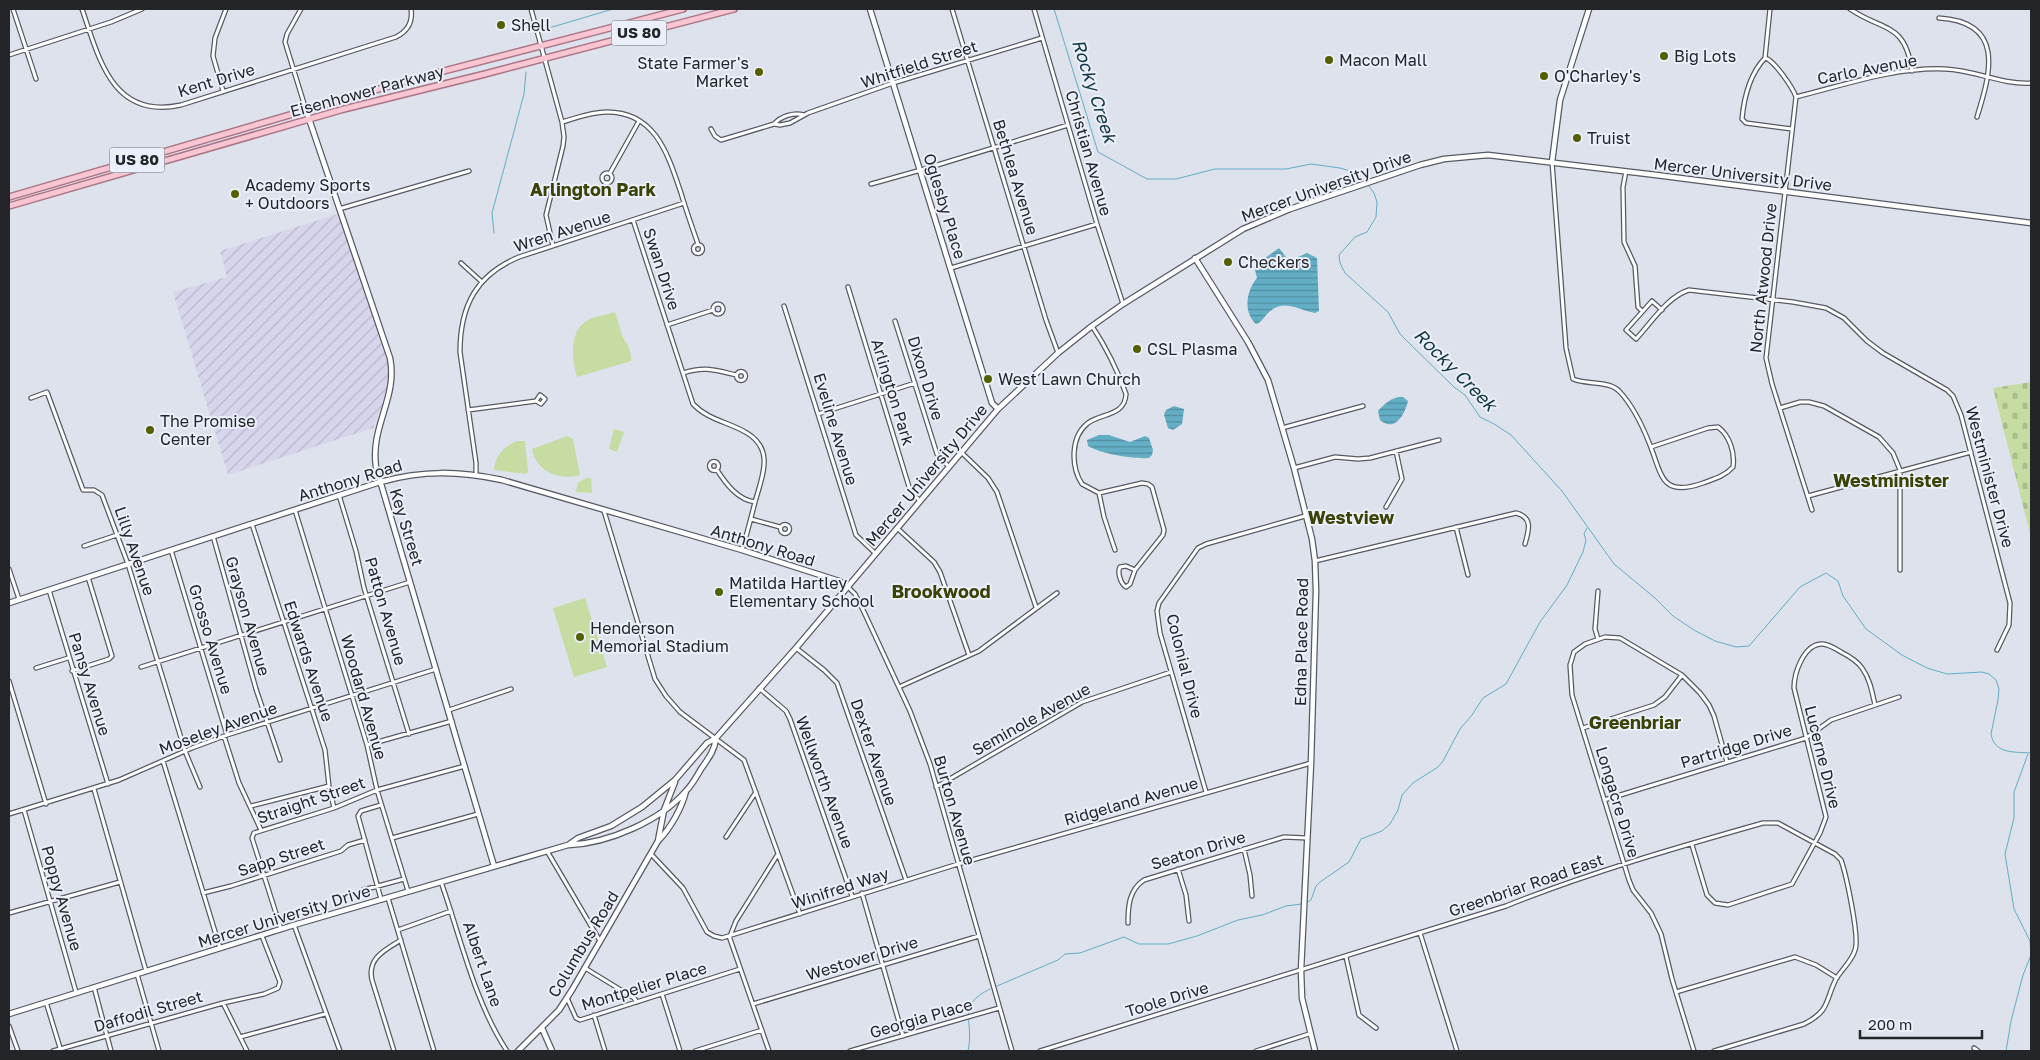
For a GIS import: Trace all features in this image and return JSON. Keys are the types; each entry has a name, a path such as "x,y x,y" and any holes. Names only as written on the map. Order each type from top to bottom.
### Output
{"main road":[{"name":"Eisenhower Parkway","path":"9,197 412,79 683,9"},
{"name":"Eisenhower Parkway","path":"9,206 309,119 734,9"}],"street":[{"path":"13,9 36,79"},
{"name":"Kent Drive","path":"82,9 100,60 109,79 122,92 134,100 156,106 173,106 222,92 402,34 410,24 411,9"},
{"path":"9,55 89,29 142,9"},
{"path":"222,92 212,56 215,38 226,9"},
{"path":"301,9 287,34 285,42 306,110"},
{"path":"531,9 562,122 564,137 546,215 553,246"},
{"name":"Oglesby Place","path":"870,9 992,403 998,409"},
{"name":"Bethlea Avenue","path":"952,9 1058,353"},
{"name":"Christian Avenue","path":"1034,9 1097,224 1124,304"},
{"path":"1589,9 1560,100 1552,162 1570,371 1573,379 1579,382 1608,386 1618,390 1644,430 1662,477 1671,486 1682,488 1695,486 1726,474 1733,468 1734,457 1726,432 1718,427 1686,434 1651,447"},
{"path":"1770,9 1764,58 1748,84 1742,119 1746,123 1792,129"},
{"path":"1850,9 1883,24 1898,34 1909,54 1912,71"},
{"path":"1939,18 1964,22 1976,30 1987,46 1990,56 1977,117"},
{"name":"Whitfield Street","path":"711,129 715,136 721,140 774,124 790,123 804,115 893,83 1042,38"},
{"path":"1764,58 1769,59 1774,64 1796,98"},
{"name":"Carlo Avenue","path":"1796,98 1876,77 1912,71 1959,70 2016,83 2031,83"},
{"name":"North Atwood Drive","path":"1796,98 1766,358 1812,510"},
{"name":"Key Street","path":"306,110 392,365 392,386 379,426 375,447 380,482 494,866"},
{"path":"562,122 606,112 620,114 639,121 649,128 664,146 698,244"},
{"name":"Whitfield Street","path":"774,124 777,120 787,116 798,113 804,115"},
{"path":"610,173 639,121"},
{"path":"871,184 1068,125"},
{"name":"Mercer University Drive","path":"568,845 578,838 601,830 627,817 675,780 707,743 716,738 796,648 998,409 1058,353 1124,304 1255,222 1426,163 1464,156 1500,155 2031,223"},
{"path":"339,209 469,171"},
{"path":"1626,171 1623,188 1624,242 1635,266 1638,307 1642,311 1652,301 1662,310"},
{"name":"Wren Avenue","path":"476,474 460,352 460,335 465,310 482,282 498,268 510,261 684,203"},
{"name":"Swan Drive","path":"633,220 690,398 698,409 710,417 746,432 753,437 762,450 765,461 764,473 742,550"},
{"path":"951,268 1097,224"},
{"name":"Edna Place Road","path":"1195,258 1259,360 1272,390 1294,468 1315,561 1316,598 1311,763 1301,970 1302,998 1309,1034 1315,1051"},
{"path":"461,263 482,282"},
{"name":"Arlington Park","path":"848,287 910,490 920,500"},
{"name":"Westminister Drive","path":"1642,311 1626,330 1636,339 1680,293 1694,290 1815,306 1836,312 1877,349 1947,390 1956,402 1971,452 2010,603 2010,624 1997,650"},
{"name":"Eveline Avenue","path":"784,306 856,535 875,553"},
{"name":"Swan Drive","path":"667,325 713,310"},
{"name":"Dixon Drive","path":"895,321 937,454 949,467"},
{"path":"1092,326 1104,344 1126,394 1126,399 1120,408 1110,415 1087,424 1075,444 1074,458 1079,480 1086,488 1099,493 1142,483 1152,487 1164,530 1163,535 1135,570 1128,587 1125,586 1118,569 1126,566 1135,570"},
{"path":"683,373 709,368 736,375"},
{"path":"818,414 915,383"},
{"name":"Lilly Avenue","path":"31,398 47,392 83,490 94,490 102,495 128,564 184,751 200,787"},
{"path":"468,410 536,401"},
{"path":"1780,408 1800,402 1824,406 1879,436 1893,453 1900,470 1900,570"},
{"path":"1282,428 1363,406"},
{"path":"1294,468 1336,457 1364,459 1439,440"},
{"path":"961,452 988,478 997,492 1036,607"},
{"path":"1386,507 1402,479 1396,452"},
{"path":"1808,496 1971,452"},
{"path":"717,470 730,488 741,497 755,502"},
{"name":"Anthony Road","path":"9,603 338,495 404,476 432,472 476,474 510,482 742,550 839,581 847,586"},
{"path":"1099,493 1104,517 1115,550"},
{"name":"Patton Avenue","path":"338,495 409,734"},
{"name":"Woodard Avenue","path":"295,510 367,745 381,805 408,892"},
{"path":"604,511 652,672 659,686 680,712 744,760 800,914"},
{"path":"1315,561 1510,514 1526,517 1530,526 1525,544"},
{"name":"Colonial Drive","path":"1206,792 1160,632 1157,611 1163,595 1198,548 1206,544 1305,516"},
{"path":"751,519 780,527"},
{"name":"Edwards Avenue","path":"252,524 324,750 334,808"},
{"path":"1456,527 1468,575"},
{"path":"897,528 934,562 940,572 969,655"},
{"path":"84,546 117,535"},
{"name":"Grayson Avenue","path":"213,536 267,722 280,760"},
{"name":"Grosso Avenue","path":"171,550 239,783 261,830"},
{"path":"9,569 19,599"},
{"path":"72,671 109,659 112,656 88,577"},
{"path":"141,668 410,582"},
{"name":"Burton Avenue","path":"847,586 854,594 899,687 921,738 1012,1051"},
{"name":"Pansy Avenue","path":"49,590 68,658 108,784"},
{"path":"1598,591 1595,629 1598,639"},
{"path":"899,687 979,651 1057,593"},
{"name":"Longacre Drive","path":"1694,1051 1658,927 1631,886 1572,695 1570,662 1578,648 1610,636 1620,638 1682,675 1709,705 1727,762"},
{"name":"Lucerne Drive","path":"1692,845 1707,895 1715,903 1724,905 1789,886 1795,881 1824,825 1826,817 1794,688 1794,678 1802,660 1814,646 1821,644 1828,645 1857,662 1867,676 1875,705"},
{"name":"Dexter Avenue","path":"796,648 837,683 906,880"},
{"path":"36,668 68,658"},
{"name":"Moseley Avenue","path":"9,814 108,784 184,751 225,736 436,668"},
{"name":"Seminole Avenue","path":"936,787 1082,702 1171,672"},
{"path":"1583,728 1654,705 1665,698 1682,675"},
{"path":"9,680 46,804"},
{"name":"Wellworth Avenue","path":"759,688 780,706 790,719 852,896"},
{"path":"448,710 511,689"},
{"name":"Partridge Drive","path":"1604,800 1806,738 1831,720 1899,697"},
{"path":"367,745 452,721"},
{"name":"Mercer University Drive","path":"9,1014 280,929 568,845 582,844 634,829 664,810 686,791 715,748 716,738"},
{"path":"163,761 220,948"},
{"name":"Ridgeland Avenue","path":"958,864 1311,763"},
{"name":"Straight Street","path":"264,876 252,835 261,830 334,808 377,790 465,766"},
{"name":"Columbus Road","path":"658,841 664,810 675,780"},
{"path":"251,806 329,786"},
{"path":"94,789 146,971"},
{"name":"Columbus Road","path":"518,1051 542,1028 567,998 680,806 686,791"},
{"path":"726,837 756,792"},
{"path":"381,805 360,812 358,818 381,900"},
{"name":"Poppy Avenue","path":"24,810 76,992"},
{"path":"392,838 478,814"},
{"name":"Greenbriar Road East","path":"1301,970 1506,906 1624,865 1743,829 1778,823 1836,854 1841,860 1856,934 1856,949 1836,978 1828,1002 1816,1018 1804,1024 1714,1051"},
{"name":"Seaton Drive","path":"1128,923 1130,900 1138,883 1150,877 1284,837 1308,838"},
{"name":"Sapp Street","path":"203,893 341,851 348,846 365,840"},
{"path":"1244,849 1250,875 1252,896"},
{"path":"547,851 564,884 600,942"},
{"path":"651,854 683,888 709,934 719,938 729,936"},
{"path":"769,1051 729,936 736,921 778,854"},
{"name":"Winifred Way","path":"729,936 958,864"},
{"path":"1178,869 1186,896 1189,921"},
{"path":"264,876 280,929"},
{"path":"363,890 404,879"},
{"path":"9,914 120,882"},
{"name":"Albert Lane","path":"441,882 479,994 507,1051"},
{"path":"862,893 903,1036"},
{"path":"388,898 434,1051"},
{"path":"398,930 451,911"},
{"path":"294,925 340,1051"},
{"path":"1420,933 1456,1051"},
{"name":"Daffodil Street","path":"53,1051 223,1003 268,993 280,986 262,936"},
{"name":"Westover Drive","path":"753,1004 978,936"},
{"path":"394,1051 372,980 371,968 376,957 402,940"},
{"path":"1346,957 1359,1015 1376,1028"},
{"path":"1676,992 1795,957 1816,965 1836,978"},
{"path":"586,968 634,998 637,1002"},
{"name":"Montpelier Place","path":"567,998 577,1019 580,1020 740,969"},
{"name":"Toole Drive","path":"1040,1051 1301,970"},
{"path":"137,974 160,1051"},
{"path":"94,987 111,1051"},
{"path":"662,994 680,1051"},
{"path":"46,1002 61,1050"},
{"path":"223,1003 247,1051"},
{"name":"Georgia Place","path":"850,1051 999,1008"},
{"path":"240,1036 325,1014"},
{"path":"594,1016 605,1051"},
{"path":"9,1026 18,1051"},
{"path":"542,1028 552,1051"},
{"path":"695,1051 762,1030"},
{"path":"1256,1051 1309,1034"},
{"path":"1974,1048 1978,1051"}],"shaded area":[{"path":"338,214 382,342 389,369 389,392 373,428 228,475 173,292 227,277 220,251"}],"green space":[{"path":"615,312 623,338 631,355 631,361 577,377 573,355 576,333 585,322 592,318"},
{"path":"2031,382 2031,537 1993,388"},
{"path":"614,429 624,432 617,452 609,449"},
{"path":"567,436 573,439 580,475 572,477 550,473 544,469 538,464 532,449"},
{"path":"517,441 525,441 528,472 526,474 494,470 496,460 501,452"},
{"path":"586,478 591,478 592,493 576,492 578,483"},
{"name":"Henderson Memorial Stadium","path":"585,598 607,667 574,677 553,608"}],"water":[{"path":"1279,248 1289,261 1307,253 1317,258 1319,311 1315,313 1291,306 1280,306 1268,313 1256,324 1249,314 1248,308 1248,295 1257,278 1254,266"},
{"path":"1403,397 1408,401 1402,416 1395,423 1385,423 1380,420 1378,411 1386,403"},
{"path":"1174,406 1184,409 1182,424 1173,430 1168,428 1164,415 1166,410"},
{"path":"1099,435 1109,435 1130,442 1145,436 1149,438 1153,450 1152,455 1149,458 1126,457 1109,454 1088,446 1087,440"}],"waterway":[{"path":"549,28 613,9"},
{"name":"Rocky Creek","path":"1054,9 1098,152 1147,179 1176,179 1215,169 1286,169 1311,164 1340,168 1357,173 1366,182"},
{"path":"494,233 492,213 524,94 526,72"},
{"name":"Rocky Creek","path":"1368,185 1374,193 1377,202 1376,217 1367,232 1355,237 1339,255 1340,263 1345,273 1388,312 1400,334 1454,387 1465,395 1480,417 1511,435 1562,491 1614,564 1655,598 1673,616 1715,641 1736,647 1749,646 1800,587 1826,573 1838,581 1843,596 1866,629 1902,655 1927,668 1947,674 1982,672 1989,674 1996,680 1999,689 1991,734 1993,741 2006,751 2031,753"},
{"path":"1306,903 1311,900 1316,886 1320,882 1349,862 1361,839 1382,831 1390,824 1398,810 1402,795 1413,783 1438,767 1460,729 1483,698 1506,684 1540,622 1567,585 1583,552 1586,540 1584,534 1587,528"},
{"path":"2006,1051 2011,1021 2023,975 2031,955 2030,941 2014,909 2005,854 2014,818 2014,792 2028,754"},
{"path":"997,986 1058,960 1065,954 1080,953 1124,937 1139,944 1168,944 1197,936 1238,920 1262,915 1286,906 1302,904"},
{"path":"968,1051 970,1040 968,1015 970,1008 979,995 990,989"}],"place":[{"name":"Shell","path":"501,25"},
{"name":"Big Lots","path":"1664,56"},
{"name":"Macon Mall","path":"1329,60"},
{"name":"State Farmer's Market","path":"759,72"},
{"name":"O'Charley's","path":"1544,76"},
{"name":"Truist","path":"1577,138"},
{"name":"Academy Sports + Outdoors","path":"235,194"},
{"name":"Checkers","path":"1228,262"},
{"name":"CSL Plasma","path":"1137,349"},
{"name":"West Lawn Church","path":"988,379"},
{"name":"The Promise Center","path":"150,430"},
{"name":"Matilda Hartley Elementary School","path":"719,592"},
{"name":"Henderson Memorial Stadium","path":"580,637"}],"district":[{"name":"Arlington Park","path":"593,190"},
{"name":"Westminister","path":"1891,481"},
{"name":"Westview","path":"1351,518"},
{"name":"Brookwood","path":"941,592"},
{"name":"Greenbriar","path":"1635,723"}]}
